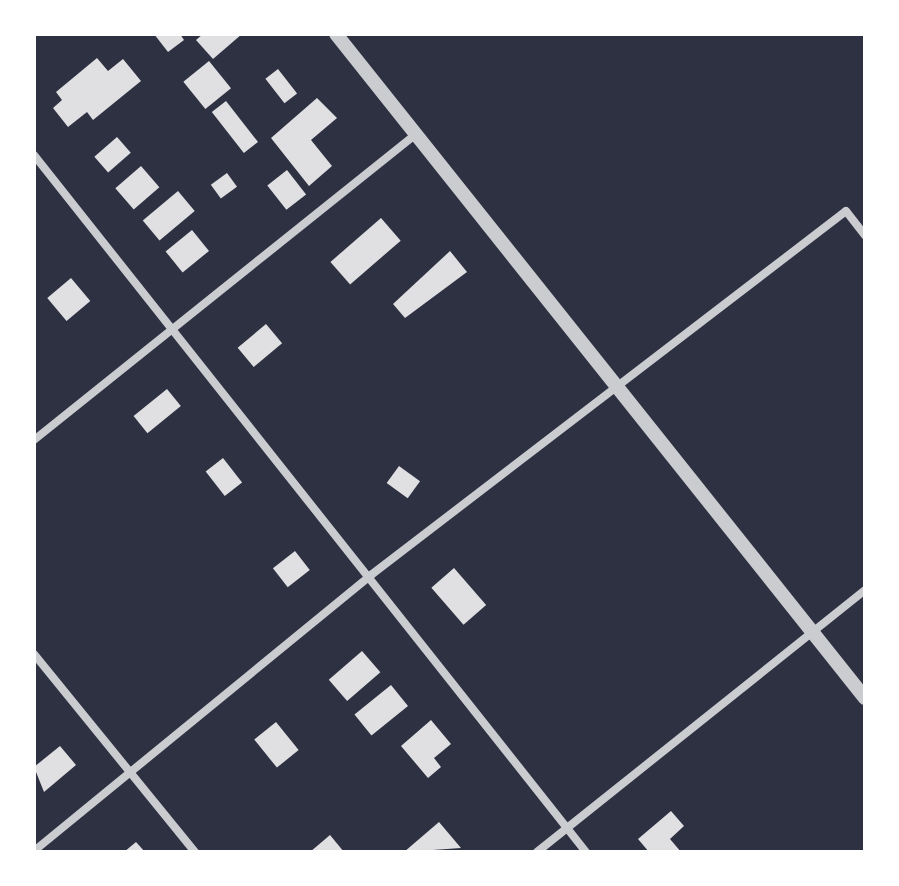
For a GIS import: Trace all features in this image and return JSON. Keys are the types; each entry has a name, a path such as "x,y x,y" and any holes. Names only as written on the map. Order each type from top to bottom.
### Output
{"street":[{"path":"336,34 865,698"},
{"path":"34,440 416,134"},
{"path":"34,155 371,575 586,852"},
{"path":"34,851 371,575 620,388 846,211 865,235"},
{"path":"537,852 865,590"},
{"path":"34,654 195,852"}],"building":[{"path":"154,34 180,34 184,40 168,52"},
{"path":"203,34 242,34 213,59 196,40"},
{"path":"97,58 108,71 123,59 141,81 93,120 87,112 68,127 53,108 62,100 56,92"},
{"path":"209,61 231,88 205,109 183,82"},
{"path":"278,69 297,93 284,103 265,79"},
{"path":"317,98 337,118 311,140 332,166 309,186 271,138"},
{"path":"226,101 258,142 244,153 212,112"},
{"path":"117,137 131,153 108,173 94,157"},
{"path":"141,166 159,187 134,209 115,188"},
{"path":"287,170 306,194 286,210 267,185"},
{"path":"227,173 237,187 221,199 211,185"},
{"path":"178,191 195,211 159,240 143,221"},
{"path":"381,218 401,241 350,285 330,262"},
{"path":"192,230 209,251 183,272 166,251"},
{"path":"450,251 467,272 405,318 393,304"},
{"path":"71,278 90,301 67,321 47,298"},
{"path":"266,324 282,343 254,367 238,348"},
{"path":"167,389 181,406 147,433 134,416"},
{"path":"223,458 242,482 225,496 206,472"},
{"path":"399,466 420,481 408,498 387,483"},
{"path":"295,551 310,570 288,587 273,568"},
{"path":"454,568 486,605 464,625 431,588"},
{"path":"362,651 380,672 347,701 329,680"},
{"path":"391,685 408,706 371,736 354,715"},
{"path":"431,720 451,744 434,758 441,767 428,778 401,746"},
{"path":"276,722 299,750 277,768 254,740"},
{"path":"60,746 76,765 44,792 34,767"},
{"path":"671,811 684,826 670,839 681,852 649,852 638,839"},
{"path":"439,822 461,848 404,852"},
{"path":"330,835 344,852 310,852"},
{"path":"136,842 145,852 124,852"}]}
